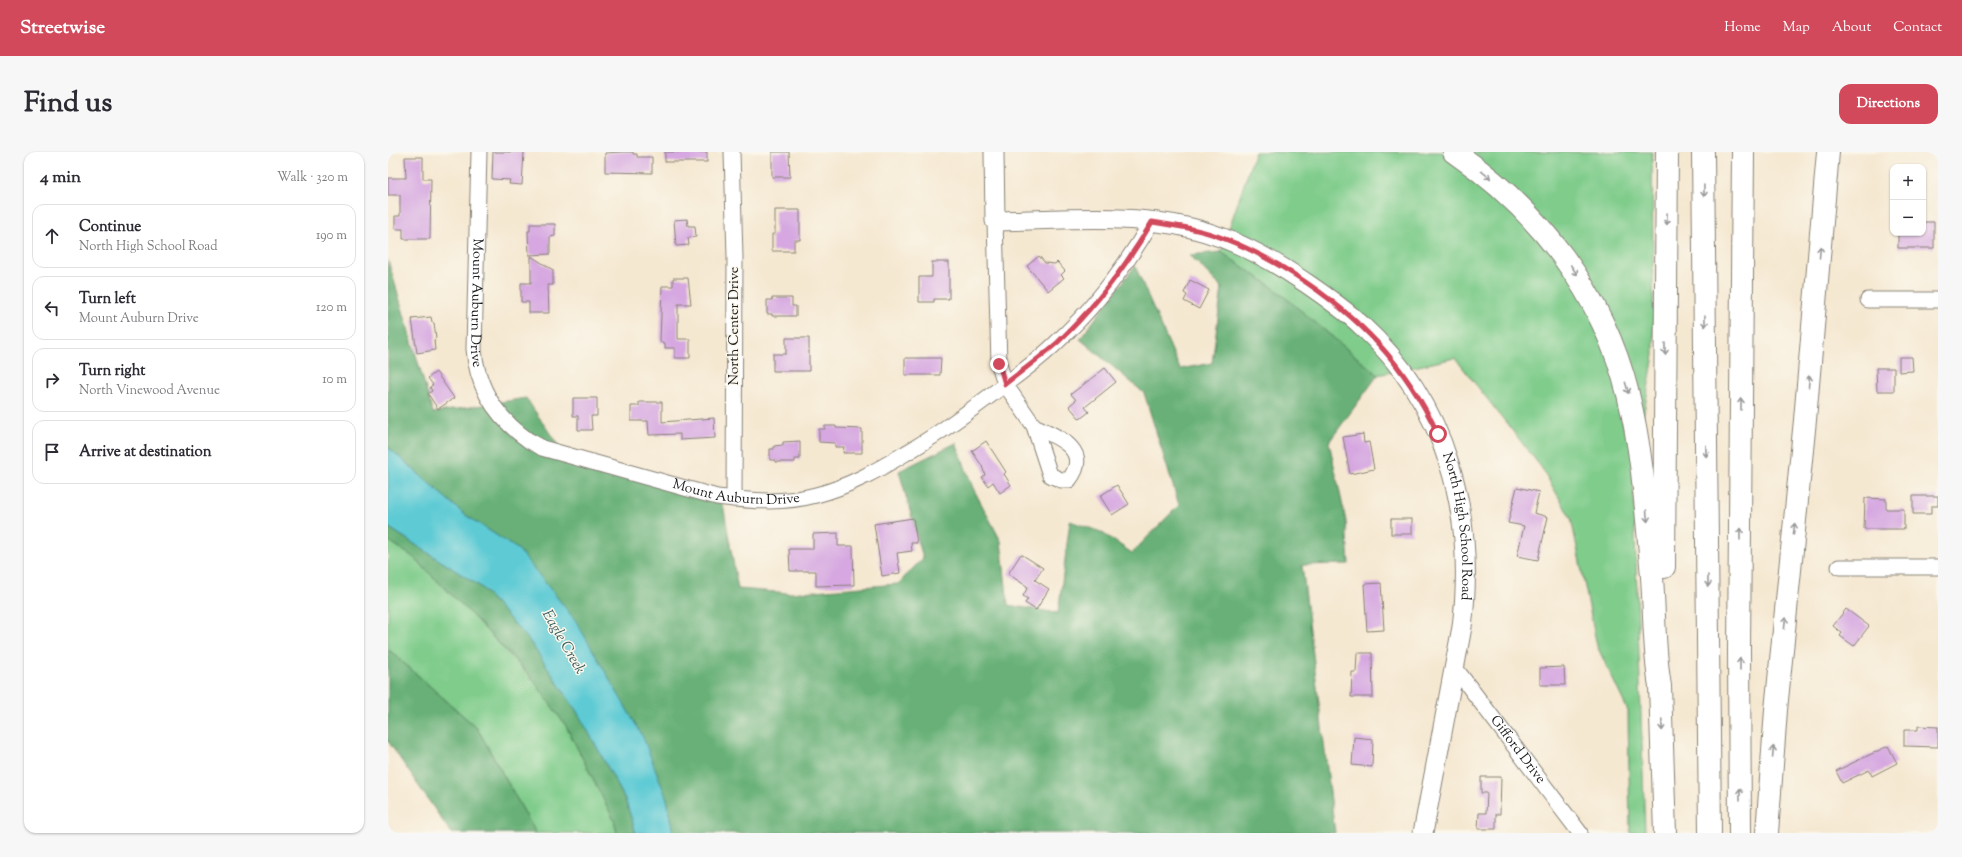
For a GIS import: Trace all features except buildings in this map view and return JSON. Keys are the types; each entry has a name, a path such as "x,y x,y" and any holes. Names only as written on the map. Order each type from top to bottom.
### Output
{"highway":[{"path":"1454,152 1500,187 1540,227 1562,253 1594,303 1618,359 1633,414 1640,458 1653,583 1656,662 1660,686 1665,833"},
{"path":"1660,686 1664,663 1667,152"},
{"path":"1703,152 1710,833"},
{"path":"1740,833 1743,152"},
{"path":"1767,833 1776,710 1806,420 1828,152"}],"street":[{"name":"Mount Auburn Drive","path":"479,152 474,349 478,374 492,404 508,423 529,441 542,448 717,497 734,500 785,501 815,496 844,486 885,465 944,429 1049,350 1082,317 1123,267 1152,222"},
{"name":"North Center Drive","path":"732,152 735,257 734,500"},
{"path":"994,152 999,364 1005,384 1034,426"},
{"name":"North High School Road","path":"995,221 1118,219 1191,228 1225,239 1276,263 1336,303 1362,326 1386,351 1412,385 1432,422 1446,454 1462,515 1466,550 1466,599 1423,833"},
{"path":"1868,300 1938,300"},
{"path":"1839,567 1938,567"},
{"name":"Gifford Drive","path":"1454,668 1580,833"}],"green space":[{"path":"1255,152 1652,152 1654,355 1633,474 1645,833 1630,833 1628,711 1597,646 1571,518 1541,467 1455,358 1378,375 1275,289 1221,252"},
{"path":"1221,252 1275,289 1378,375 1329,442 1346,521 1349,564 1302,565 1335,833 674,833 667,799 519,550 464,514 388,447 388,260 433,413 526,398 560,448 723,504 738,589 790,593 898,584 923,558 899,471 956,443 973,488 1001,541 1008,605 1058,613 1070,521 1101,532 1132,553 1179,505 1144,393 1080,339 1135,266 1180,369 1212,363 1222,288 1190,255"},
{"path":"388,527 481,587 528,639 578,713 625,799 636,833 617,833 614,820 566,726 529,674 413,557 388,540"},
{"path":"388,540 413,557 467,610 535,682 566,726 614,820 617,833 536,833 477,728 388,649"},
{"path":"388,649 477,728 536,833 451,833 388,741"}],"water":[{"name":"Eagle Creek","path":"388,447 464,514 519,550 576,621 643,737 667,799 674,833 636,833 625,799 594,742 576,710 528,639 481,587 388,527"}],"route":[{"path":"999,364 1005,384 1049,350 1082,317 1105,290 1130,257 1152,222 1191,228 1225,239 1255,252 1276,263 1336,303 1382,346 1412,385 1438,434"}]}
